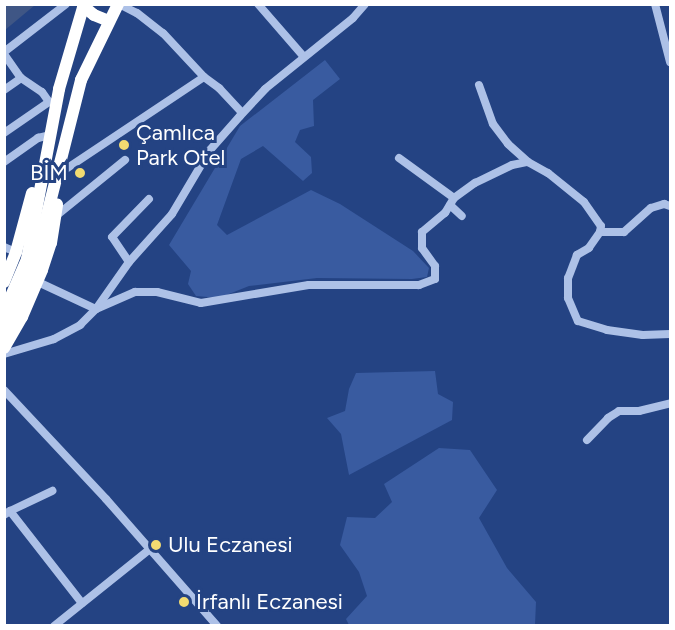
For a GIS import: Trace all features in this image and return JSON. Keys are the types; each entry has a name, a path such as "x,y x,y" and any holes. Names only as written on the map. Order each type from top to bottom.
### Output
{"highway":[{"path":"4,331 23,295 35,262 81,80 108,21 119,4"},
{"path":"4,312 27,259 50,135 53,103 84,5 94,15 108,21"},
{"path":"4,348 22,317 38,282 51,243 62,151"},
{"path":"4,282 10,249 30,199 42,177"}],"street":[{"path":"4,133 53,103 42,92 21,78 4,53 66,4"},
{"path":"119,4 163,33 242,113"},
{"path":"258,4 304,57"},
{"path":"4,354 54,339 80,325 96,309 129,262 172,214 210,150 242,113 265,89 353,18 365,4"},
{"path":"656,4 670,62"},
{"path":"60,173 204,77"},
{"path":"4,90 21,78"},
{"path":"479,85 493,124 508,144 528,162 548,173 584,202 600,226 600,232 589,248 577,255 568,278 568,298 578,321 607,330 643,335 670,334"},
{"path":"4,162 38,138 50,135"},
{"path":"399,158 452,202 462,216"},
{"path":"56,216 125,160"},
{"path":"38,282 96,309 135,292 157,292 201,303 309,285 419,285 435,279 435,266 422,248 422,232 445,213 452,202 494,174 512,165 528,162"},
{"path":"129,262 112,237 149,199"},
{"path":"600,232 624,232 651,208 664,204 670,205"},
{"path":"4,390 106,499 217,626"},
{"path":"587,440 608,418 619,411 639,411 670,403"},
{"path":"52,491 7,513 82,603"},
{"path":"54,626 149,550"}],"shaded area":[{"path":"5,4 35,4 35,5 5,30"},
{"path":"325,60 340,79 313,100 314,126 300,130 295,142 311,157 312,173 303,181 263,146 241,159 217,225 227,235 311,190 340,204 413,251 429,268 427,277 412,279 317,278 249,286 219,298 196,296 188,284 191,271 169,245 240,126"},
{"path":"435,371 438,394 453,402 452,420 349,475 341,434 327,418 345,411 349,389 356,373"},
{"path":"439,448 470,450 497,490 479,518 507,568 536,602 535,625 349,625 346,619 367,596 359,572 340,545 347,517 375,518 392,502 384,484"}],"place":[{"name":"Çamlıca Park Otel","path":"124,145"},
{"name":"BİM","path":"80,173"},
{"name":"Ulu Eczanesi","path":"156,545"},
{"name":"İrfanlı Eczanesi","path":"184,602"}]}
